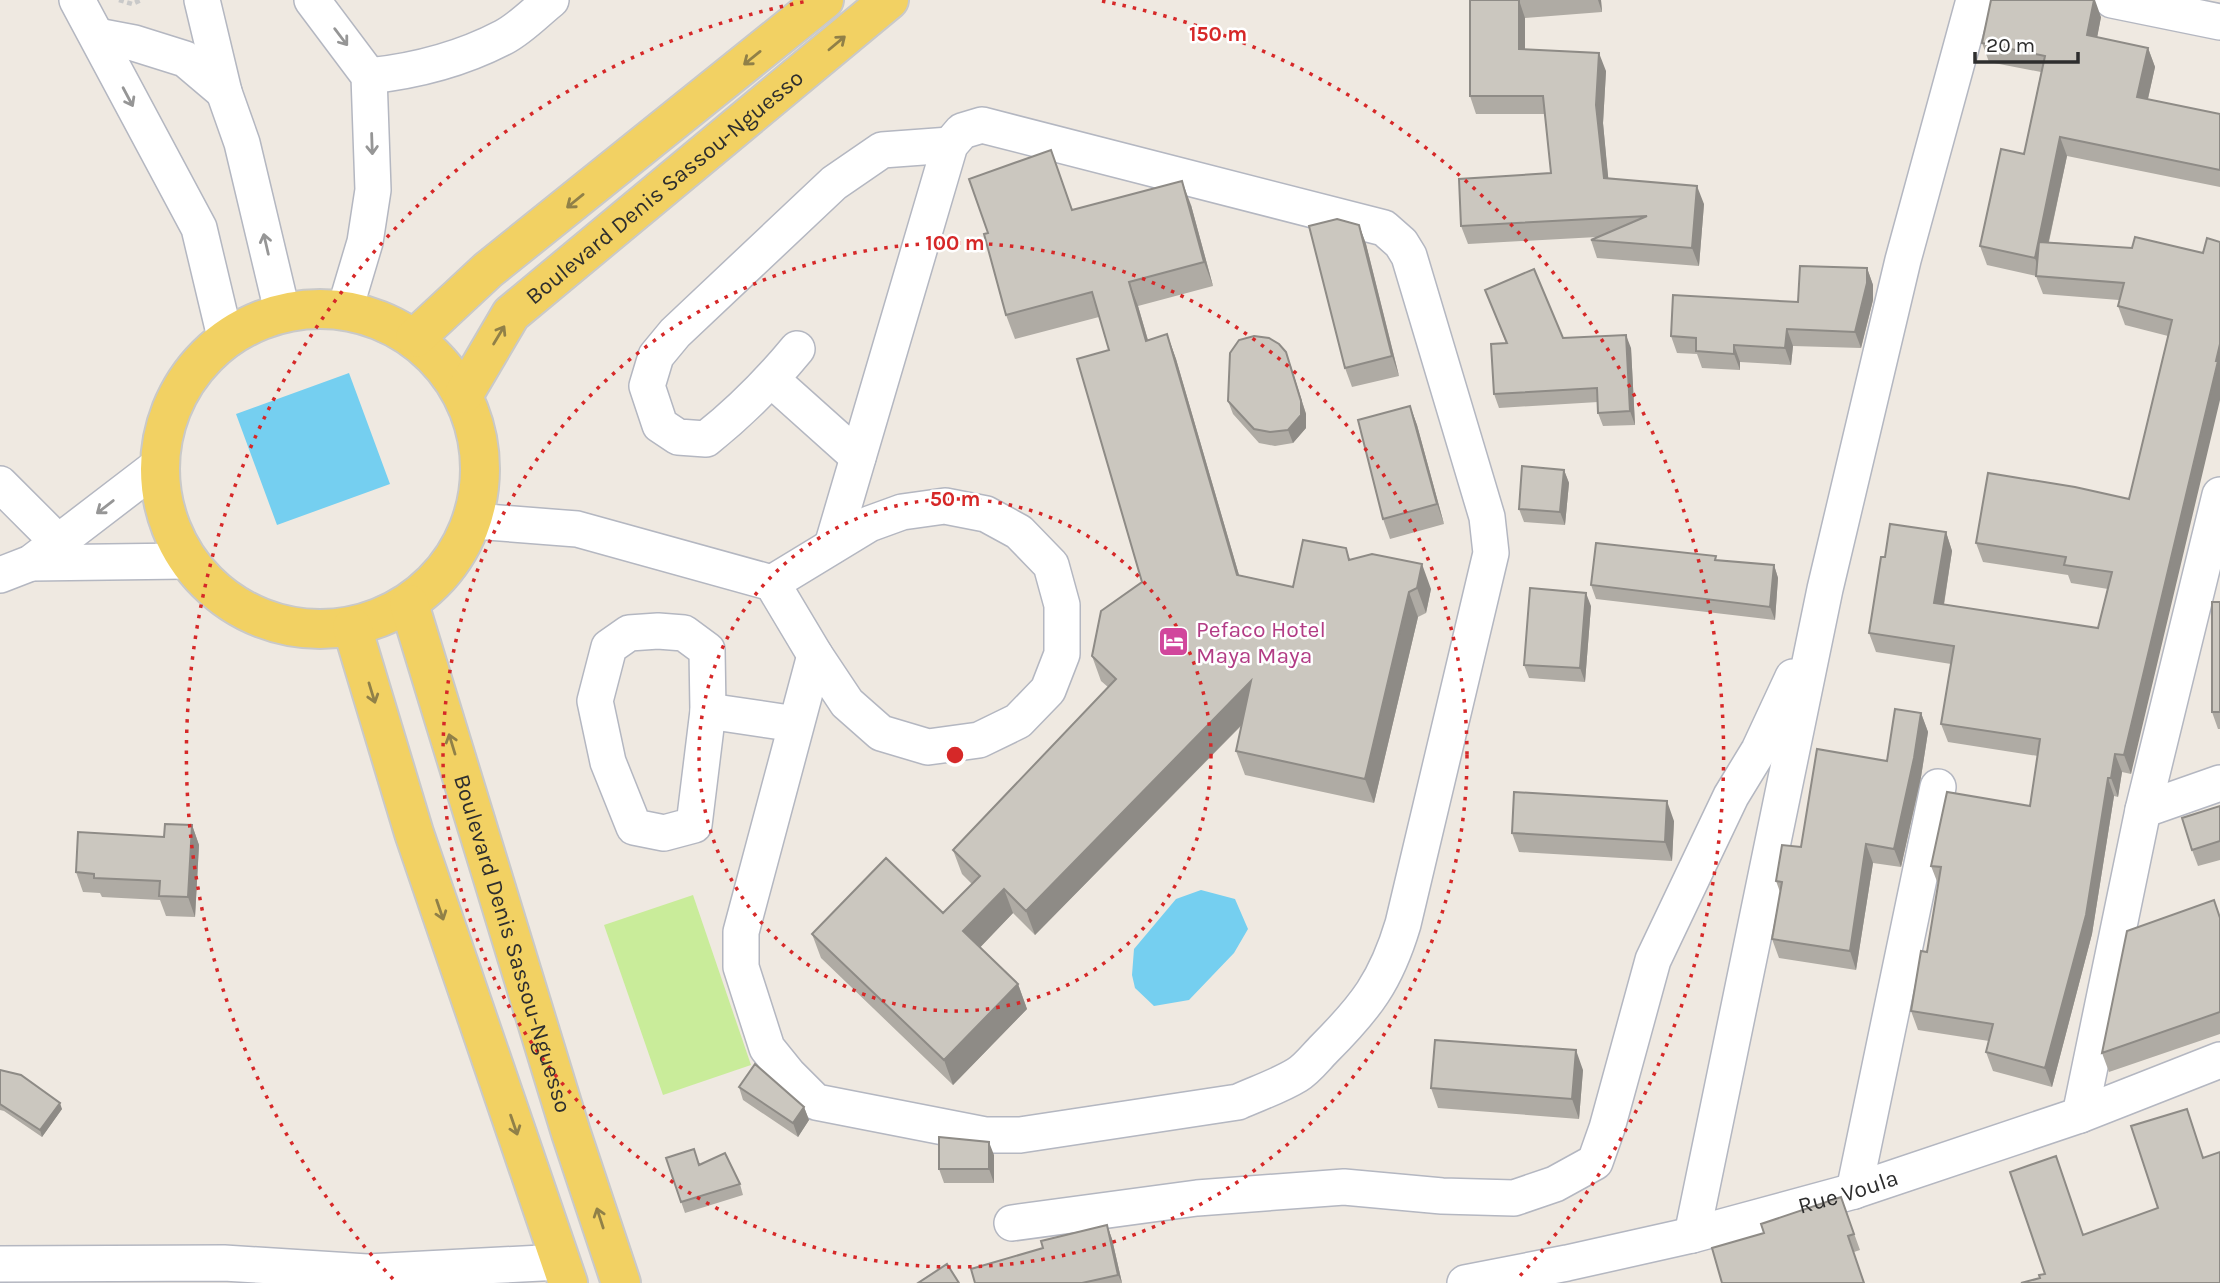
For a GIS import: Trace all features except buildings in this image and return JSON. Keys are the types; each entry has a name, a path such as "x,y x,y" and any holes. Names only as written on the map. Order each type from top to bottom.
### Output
{"main road":[{"name":"Boulevard Denis Sassou-Nguesso","path":"415,338 488,270 824,0"},
{"name":"Boulevard Denis Sassou-Nguesso","path":"464,394 512,314 889,0"},
{"path":"345,309 415,338 443,363 464,394 482,456 474,521 448,568 409,604 352,628 289,628 231,604 185,561 160,503 159,440 182,382 225,337 282,311 345,309"},
{"name":"Boulevard Denis Sassou-Nguesso","path":"409,604 571,1133 621,1283"},
{"path":"352,628 414,833 565,1272"}],"street":[{"path":"77,0 199,228 225,337"},
{"path":"202,0 224,92 242,143 282,311"},
{"path":"312,0 369,76 373,190 365,242 345,309"},
{"path":"369,76 410,71 462,55 506,36 551,0"},
{"path":"1692,1235 1816,633 1903,260 1974,0"},
{"path":"2112,0 2220,22"},
{"path":"97,36 184,59 224,92"},
{"path":"815,655 741,932 741,967 767,1048 816,1102 985,1135 1020,1135 1238,1102 1299,1074 1344,1029 1378,987 1393,956 1491,553 1487,517 1409,256 1401,243 1384,228 982,125 962,131 950,145 832,547"},
{"path":"797,349 740,413 706,439 678,437 660,425 647,386 656,356 675,333 834,183 882,150 950,145"},
{"path":"772,380 858,457"},
{"path":"15,569 59,542 159,465"},
{"path":"0,484 59,542"},
{"path":"2080,1115 2143,810 2220,495"},
{"path":"474,521 578,530 772,583 847,703 881,733 928,747 979,740 1018,722 1048,690 1062,654 1062,605 1051,565 1019,532 986,514 945,506 902,512 869,524 772,583"},
{"path":"15,569 185,561"},
{"path":"629,633 684,633 706,650 708,711 694,825 664,832 634,827 608,762 595,701 609,647 629,633"},
{"path":"1012,1223 1197,1198 1344,1187 1442,1196 1514,1198 1555,1184 1595,1162 1607,1128 1653,960 1726,806 1759,750 1816,633"},
{"path":"708,711 796,724"},
{"path":"2143,810 2220,783"},
{"path":"1854,1191 1938,787"},
{"name":"Rue Voula","path":"1465,1283 1692,1235 1854,1191 2080,1115 2220,1060"},
{"path":"0,1264 224,1263 367,1272 565,1272"}],"path":[{"path":"119,0 132,4 141,0"}],"green space":[{"path":"693,895 751,1065 663,1095 604,925"}],"water":[{"path":"349,373 390,484 277,525 236,414"},
{"path":"1201,890 1235,899 1248,929 1234,953 1189,1000 1154,1006 1135,988 1132,975 1134,949 1176,899"}],"place":[{"name":"Pefaco Hotel Maya Maya","path":"1173,642"}]}
